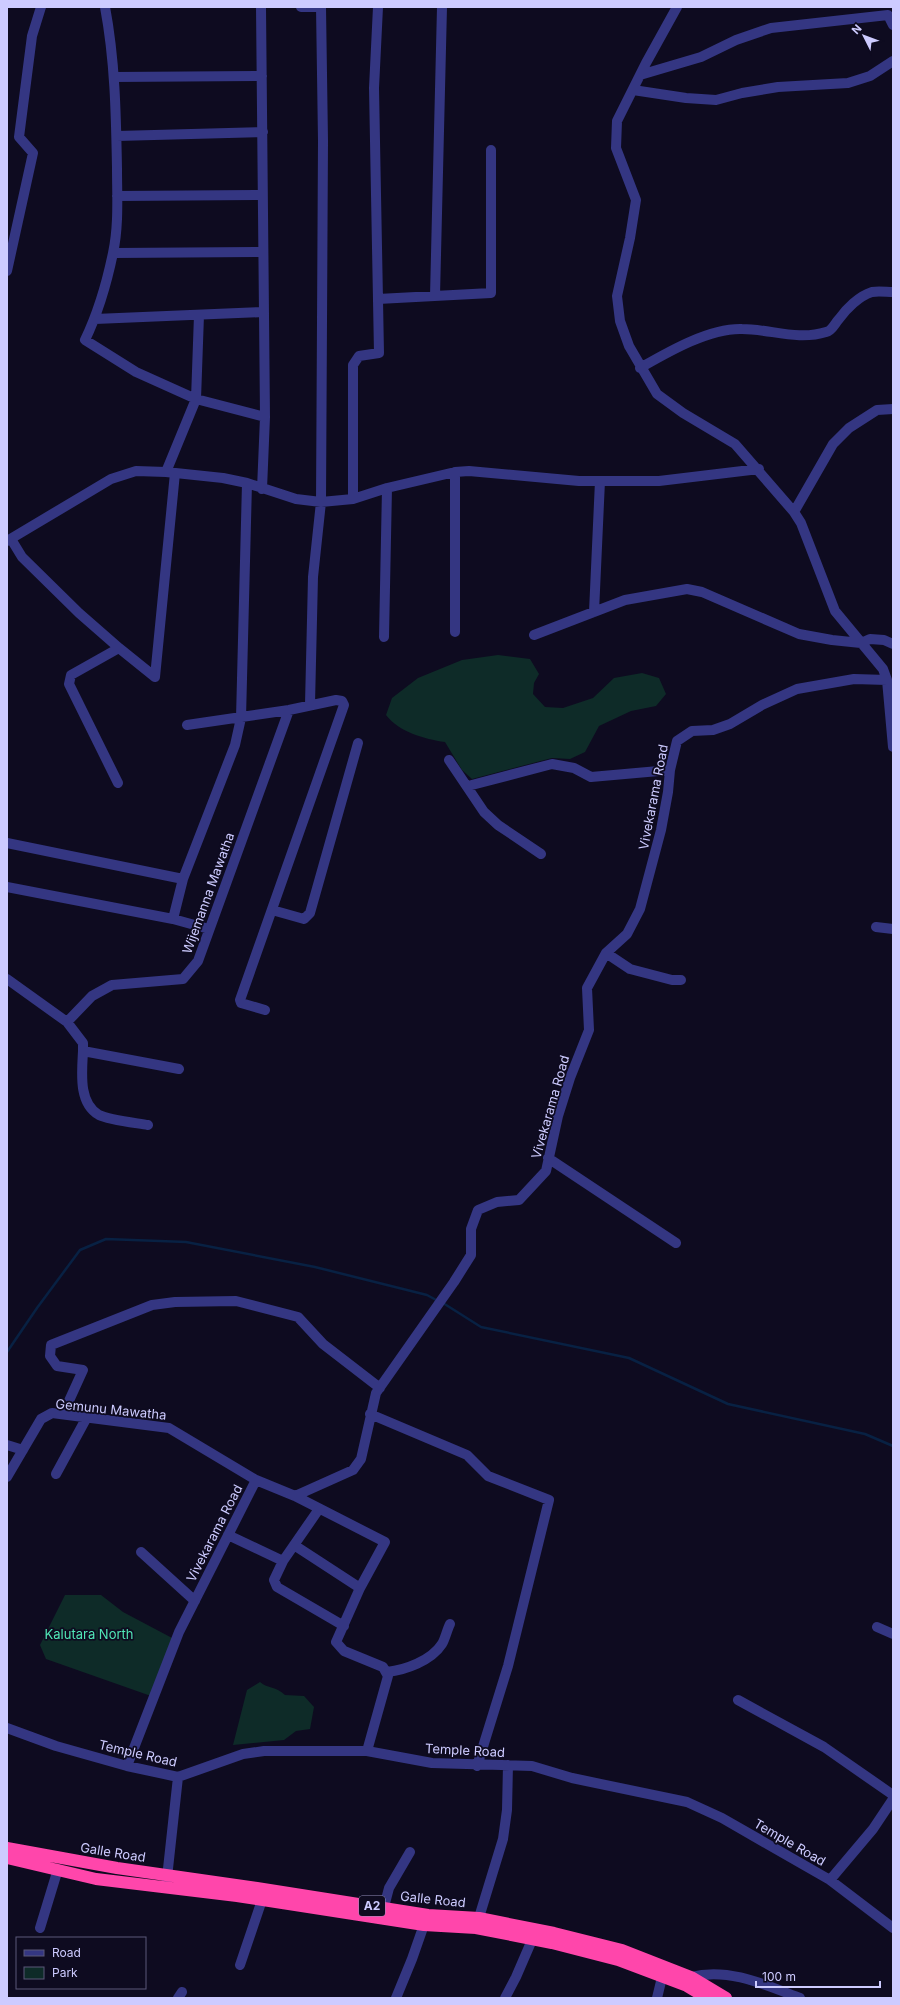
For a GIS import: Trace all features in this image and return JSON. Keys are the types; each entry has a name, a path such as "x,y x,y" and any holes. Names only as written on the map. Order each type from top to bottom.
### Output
{"highway":[{"name":"Galle Road","path":"7,1848 117,1868 167,1874 384,1907 426,1920"},
{"name":"Galle Road","path":"7,1858 96,1879 426,1920 477,1923 622,1950 663,1972 726,1998"},
{"name":"Galle Road","path":"689,1982 707,1998"}],"street":[{"path":"7,271 33,153 19,137 32,36 41,7"},
{"path":"105,7 111,36 114,77 117,136 117,225 114,253 95,319 85,340 136,372 196,399 265,417"},
{"path":"262,7 262,195 265,417 262,489"},
{"path":"301,7 321,7 323,141 321,502 313,577 310,704"},
{"path":"353,499 353,365 359,356 379,352 374,88 378,7"},
{"path":"435,296 442,7"},
{"path":"677,7 617,121 616,148 636,200 630,238 617,296 620,321 629,346 640,368 657,394 683,413 736,444 759,469 794,512 800,523 835,610 883,669 887,680 893,747"},
{"path":"640,75 701,57 736,40 771,28 888,15 893,25"},
{"path":"633,90 686,98 716,100 742,93 778,87 848,83 870,76 893,62"},
{"path":"114,77 262,76"},
{"path":"117,136 263,132"},
{"path":"378,298 491,293 491,150"},
{"path":"117,196 262,195"},
{"path":"114,253 263,252"},
{"path":"640,368 695,340 721,331 741,329 798,336 829,332 842,315 855,302 872,292 893,292"},
{"path":"95,319 263,312"},
{"path":"199,315 196,399 170,472 155,677 79,613 46,578 22,557 9,540 111,479 136,471 170,472 222,478 247,483 296,499 321,502 353,499 387,488 455,472 469,471 579,481 659,481 759,469"},
{"path":"794,512 834,444 849,428 877,410 893,409"},
{"path":"455,472 455,632"},
{"path":"594,612 600,481"},
{"path":"173,919 183,879 235,745 240,718 247,483"},
{"path":"384,637 387,488"},
{"path":"534,636 625,600 687,589 702,592 799,634 861,643 870,639 884,640 893,644"},
{"path":"118,783 69,684 71,674 119,648"},
{"name":"Vivekarama Road","path":"127,1766 179,1632 256,1480 295,1496 353,1470 361,1459 376,1393 451,1287 471,1255 471,1229 478,1210 496,1202 518,1200 546,1172 548,1158 570,1078 589,1030 587,988 606,953 627,934 640,909 661,830 668,792 670,770 677,741 692,731 713,730 730,724 762,705 797,689 854,679 887,680"},
{"path":"187,725 289,710 310,704 336,700 342,701 344,705 240,1000 241,1003 265,1010"},
{"name":"Wijemanna Mawatha","path":"67,1022 92,996 112,985 183,979 198,961 289,710"},
{"path":"272,910 304,919 310,913 358,743"},
{"path":"449,760 468,786 484,812 498,825 541,854"},
{"path":"468,786 552,764 574,768 591,777 670,770"},
{"path":"7,842 183,879"},
{"path":"7,887 173,919 209,929"},
{"path":"876,927 893,929"},
{"path":"606,953 630,969 672,980 681,980"},
{"path":"7,979 67,1022 83,1043 82,1085 89,1105 100,1115 148,1125"},
{"path":"83,1051 179,1069"},
{"path":"548,1158 676,1243"},
{"path":"63,1414 83,1370 57,1366 50,1356 51,1345 152,1305 175,1302 236,1301 298,1317 323,1344 380,1388"},
{"name":"Gemunu Mawatha","path":"7,1477 41,1419 52,1413 169,1428 256,1480"},
{"path":"370,1414 467,1455 488,1476 549,1500 508,1666 477,1766"},
{"path":"56,1474 87,1417"},
{"path":"7,1445 23,1450"},
{"path":"295,1496 385,1542 360,1588 336,1642 344,1651 383,1667 387,1672 388,1676 367,1751"},
{"path":"319,1509 283,1561 274,1580 277,1587 344,1626"},
{"path":"228,1535 283,1561"},
{"path":"294,1545 360,1588"},
{"path":"141,1552 195,1601"},
{"path":"387,1672 402,1670 424,1660 442,1645 450,1624"},
{"path":"877,1627 893,1634"},
{"path":"738,1700 824,1747 893,1796"},
{"name":"Temple Road","path":"7,1728 56,1746 127,1766 178,1777 243,1754 271,1751 367,1751 432,1763 477,1766 532,1766 572,1778 687,1802 722,1818 830,1880 893,1928"},
{"path":"477,1923 503,1839 507,1810 508,1765"},
{"path":"166,1887 178,1777"},
{"path":"830,1880 873,1829 893,1799"},
{"path":"384,1907 389,1888 410,1852"},
{"path":"40,1928 58,1869"},
{"path":"240,1965 262,1900"},
{"path":"396,1998 426,1920"},
{"path":"505,1998 534,1934"},
{"path":"657,1998 663,1972"},
{"path":"689,1982 703,1974 727,1974 800,1998"}],"green space":[{"path":"498,655 530,659 539,674 534,683 533,694 545,707 563,708 593,698 614,678 642,673 659,678 666,694 656,706 631,711 599,726 585,752 570,759 552,758 472,779 462,770 445,742 412,734 391,721 386,715 392,698 418,678 462,660"},
{"name":"Kalutara North","path":"65,1595 101,1595 123,1612 174,1639 151,1696 46,1659 40,1645"},
{"path":"260,1682 282,1692 285,1695 304,1696 314,1707 310,1729 296,1731 284,1740 233,1745 247,1690"}],"waterway":[{"path":"7,1352 37,1308 80,1250 106,1239 186,1242 315,1267 427,1295 438,1301"},
{"path":"443,1303 481,1327 629,1358 728,1404 865,1434 893,1446"}]}
